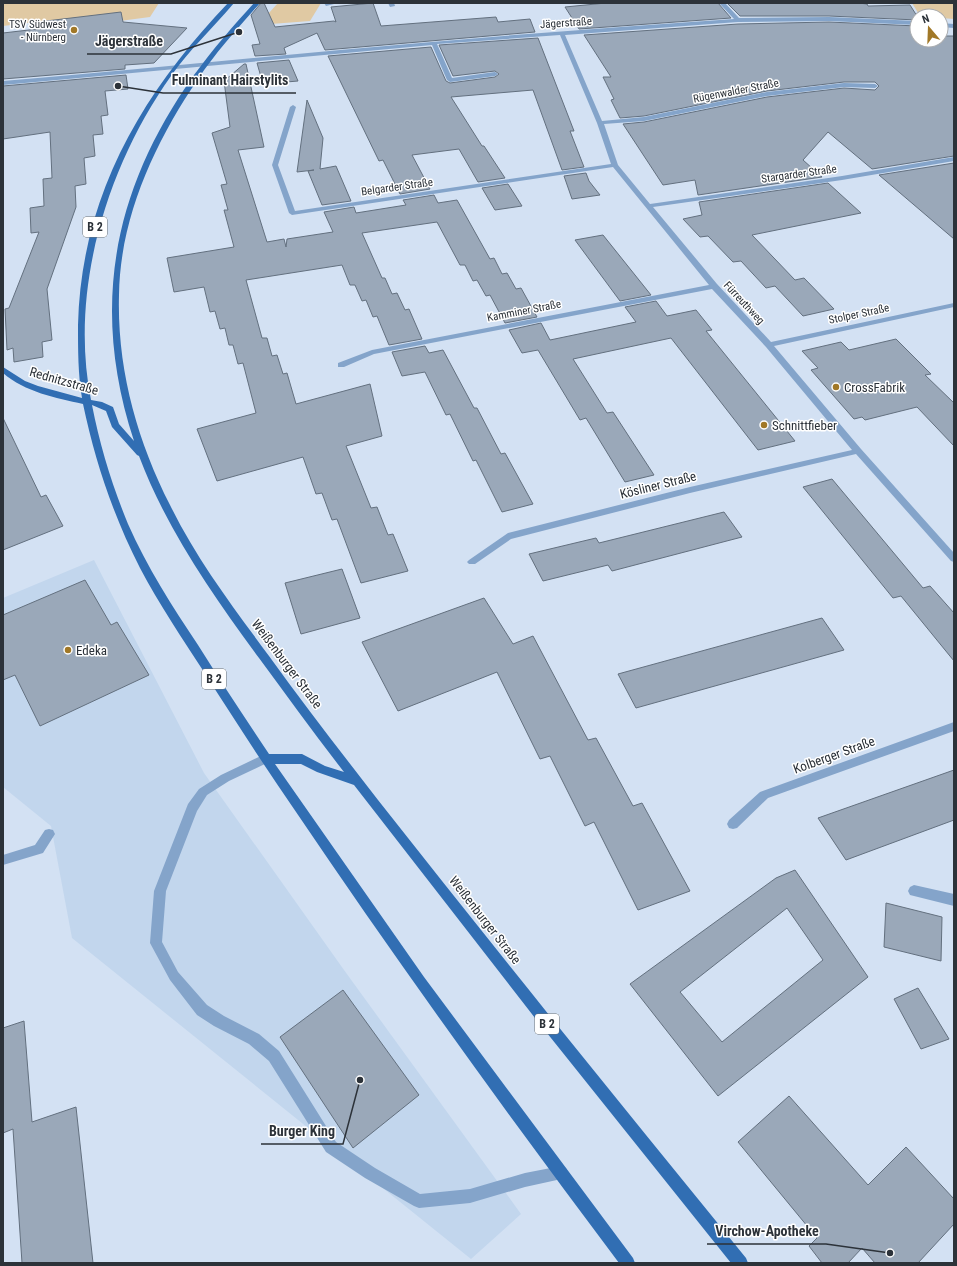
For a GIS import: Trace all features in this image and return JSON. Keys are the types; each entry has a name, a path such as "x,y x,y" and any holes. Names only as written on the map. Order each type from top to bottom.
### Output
{"main road":[{"name":"B 2","path":"231,3 188,48 143,112 120,158 106,191 90,249 84,284 80,329 82,363 91,422 109,485 125,525 146,568 167,605 265,759 345,877 461,1038 628,1263"},
{"name":"Weißenburger Straße","path":"257,3 203,64 168,119 143,170 123,230 116,265 114,310 118,356 131,416 144,457 180,534 214,590 358,782 552,1031 741,1263"},
{"name":"Rednitzstraße","path":"3,369 13,377 31,386 99,404 110,409 115,425 144,457"},
{"path":"265,759 302,760 321,769 358,782"}],"street":[{"path":"326,4 335,3"},
{"path":"722,3 738,20"},
{"name":"Jägerstraße","path":"3,83 172,69 203,64 434,43 738,20 830,20 909,23"},
{"name":"Fürreuthweg","path":"562,34 600,123 615,165 714,286 769,345 858,451 952,554"},
{"path":"434,43 450,80 495,74"},
{"name":"Rügenwalder Straße","path":"600,123 644,119 767,94 844,85 876,86"},
{"name":"Belgarder Straße","path":"293,107 275,165 292,213 615,165"},
{"name":"Stargarder Straße","path":"647,206 842,178 954,159"},
{"name":"Kamminer Straße","path":"341,365 372,352 714,286"},
{"name":"Stolper Straße","path":"769,345 954,305"},
{"name":"Kösliner Straße","path":"472,562 508,536 690,490 858,451"},
{"name":"Kolberger Straße","path":"733,824 764,795 954,726"},
{"path":"265,759 225,778 203,792 192,808 160,891 156,943 174,976 202,1010 219,1021 254,1039 274,1056 331,1147 370,1173 419,1201 470,1196 525,1180 561,1173"},
{"path":"3,860 39,848 49,834"},
{"path":"914,891 954,900"}],"shaded area":[{"name":"TSV Südwest - Nürnberg","path":"3,3 159,3 150,17 112,22 35,44 35,22 3,26"},
{"path":"278,3 321,3 310,21 258,25"},
{"path":"912,3 954,3 954,19 949,19 949,8 915,8"},
{"path":"94,560 204,773 344,970 521,1214 471,1259 72,938 51,826 3,787 3,598"}],"building":[{"path":"261,3 264,3 275,27 336,22 331,7 373,3 381,26 496,17 498,22 530,19 535,32 325,50 317,33 284,48 286,54 255,56 252,45 260,44 251,15"},
{"path":"606,3 718,3 731,18 579,29 565,7"},
{"path":"727,3 859,3 867,4 868,6 910,5 912,8 909,8 909,20 829,16 740,16"},
{"path":"121,12 123,22 187,28 154,63 125,65 125,69 3,79 3,33 46,28 46,21"},
{"path":"829,22 909,26 909,48 949,48 949,36 954,36 954,156 872,169 828,132 803,160 822,177 698,195 695,180 663,185 623,124 644,122 767,97 844,88 875,90 879,86 875,82 844,82 767,91 644,116 620,118 611,100 614,99 603,77 611,77 584,35 738,24"},
{"path":"538,38 574,131 570,131 584,167 562,170 533,90 451,97 482,146 484,146 505,178 478,182 459,149 412,155 430,189 400,194 383,160 379,161 328,56 431,47 446,81 450,83 495,77 499,74 495,71 453,76 439,45"},
{"path":"289,60 298,81 263,84 257,63"},
{"path":"244,64 246,64 264,147 238,150 267,242 284,239 286,247 287,239 333,232 324,212 354,207 356,213 406,205 403,200 434,195 438,203 457,200 490,259 494,258 502,274 507,273 516,289 521,288 537,317 505,323 490,295 486,296 477,280 473,281 465,265 460,265 437,222 362,233 382,278 385,278 392,294 397,293 405,310 409,309 422,339 389,345 377,316 373,317 366,300 362,301 355,285 350,285 342,265 246,280 262,338 267,338 272,356 277,355 283,374 287,373 296,404 370,384 382,436 346,446 371,508 377,507 388,535 393,534 408,571 361,583 337,519 332,520 322,493 316,494 303,457 217,481 197,429 256,413 243,363 238,364 233,345 229,345 225,328 220,329 215,311 210,312 204,287 174,292 167,258 234,247 224,210 228,210 221,185 227,184 212,133 230,127 224,81"},
{"path":"126,75 128,89 105,91 108,115 101,116 103,134 93,135 95,156 84,158 86,184 75,186 76,207 47,289 52,340 42,342 43,357 14,362 13,348 7,350 5,309 9,308 39,232 31,233 30,208 44,206 43,179 52,178 50,132 3,139 3,86"},
{"path":"307,100 323,138 320,169 336,166 351,201 322,205 308,171 314,170 297,172"},
{"path":"954,163 954,239 879,175"},
{"path":"586,173 589,181 600,195 572,199 564,176"},
{"path":"828,183 861,213 752,235 795,280 804,278 834,309 803,316 775,286 766,288 741,261 733,262 708,236 700,237 683,219 702,215 699,202"},
{"path":"508,184 522,206 495,210 482,188"},
{"path":"603,235 651,295 620,301 575,240"},
{"path":"656,301 667,316 696,310 712,330 706,331 795,441 758,450 671,338 573,359 607,413 613,412 654,475 625,482 586,418 580,420 538,350 522,353 509,330 541,323 550,340 636,322 625,307"},
{"path":"896,339 931,374 925,375 954,403 954,446 917,407 865,420 862,417 854,419 811,370 818,368 802,351 841,342 849,350"},
{"path":"425,346 429,353 443,350 474,408 477,408 501,454 505,453 533,504 502,512 476,460 473,461 450,414 446,415 425,372 402,376 392,352"},
{"path":"3,418 41,497 46,495 63,526 3,550"},
{"path":"832,479 923,588 930,586 954,613 954,661 901,596 893,598 803,487"},
{"path":"724,512 742,537 612,571 608,565 543,581 529,554 596,538 599,543"},
{"path":"342,569 360,618 301,634 285,583"},
{"name":"Edeka","path":"85,580 111,625 117,622 149,675 40,726 15,675 3,680 3,615"},
{"path":"484,598 513,644 533,636 588,740 596,738 633,806 642,803 690,891 638,910 594,822 585,826 550,756 540,759 497,672 398,711 362,642"},
{"path":"822,618 844,650 636,708 618,674"},
{"path":"954,770 954,820 846,860 818,818"},
{"path":"795,870 868,977 718,1096 630,984 776,878","holes":["787,908 823,960 722,1042 680,992"]},
{"path":"886,903 942,917 941,961 884,947"},
{"path":"918,988 949,1039 921,1049 894,999"},
{"path":"343,990 419,1095 353,1148 280,1037"},
{"path":"24,1021 32,1122 76,1107 93,1263 22,1263 13,1129 3,1133 3,1028"},
{"path":"789,1096 868,1185 906,1147 954,1199 954,1224 918,1263 875,1263 862,1248 848,1263 822,1263 809,1246 817,1238 738,1142"}],"place":[{"name":"TSV Südwest - Nürnberg","path":"74,30"},
{"name":"Jägerstraße","path":"239,32"},
{"name":"Fulminant Hairstylits","path":"118,86"},
{"name":"CrossFabrik","path":"836,387"},
{"name":"Schnittfieber","path":"764,425"},
{"name":"Edeka","path":"68,650"},
{"name":"Burger King","path":"360,1080"},
{"name":"Virchow-Apotheke","path":"890,1253"}]}
